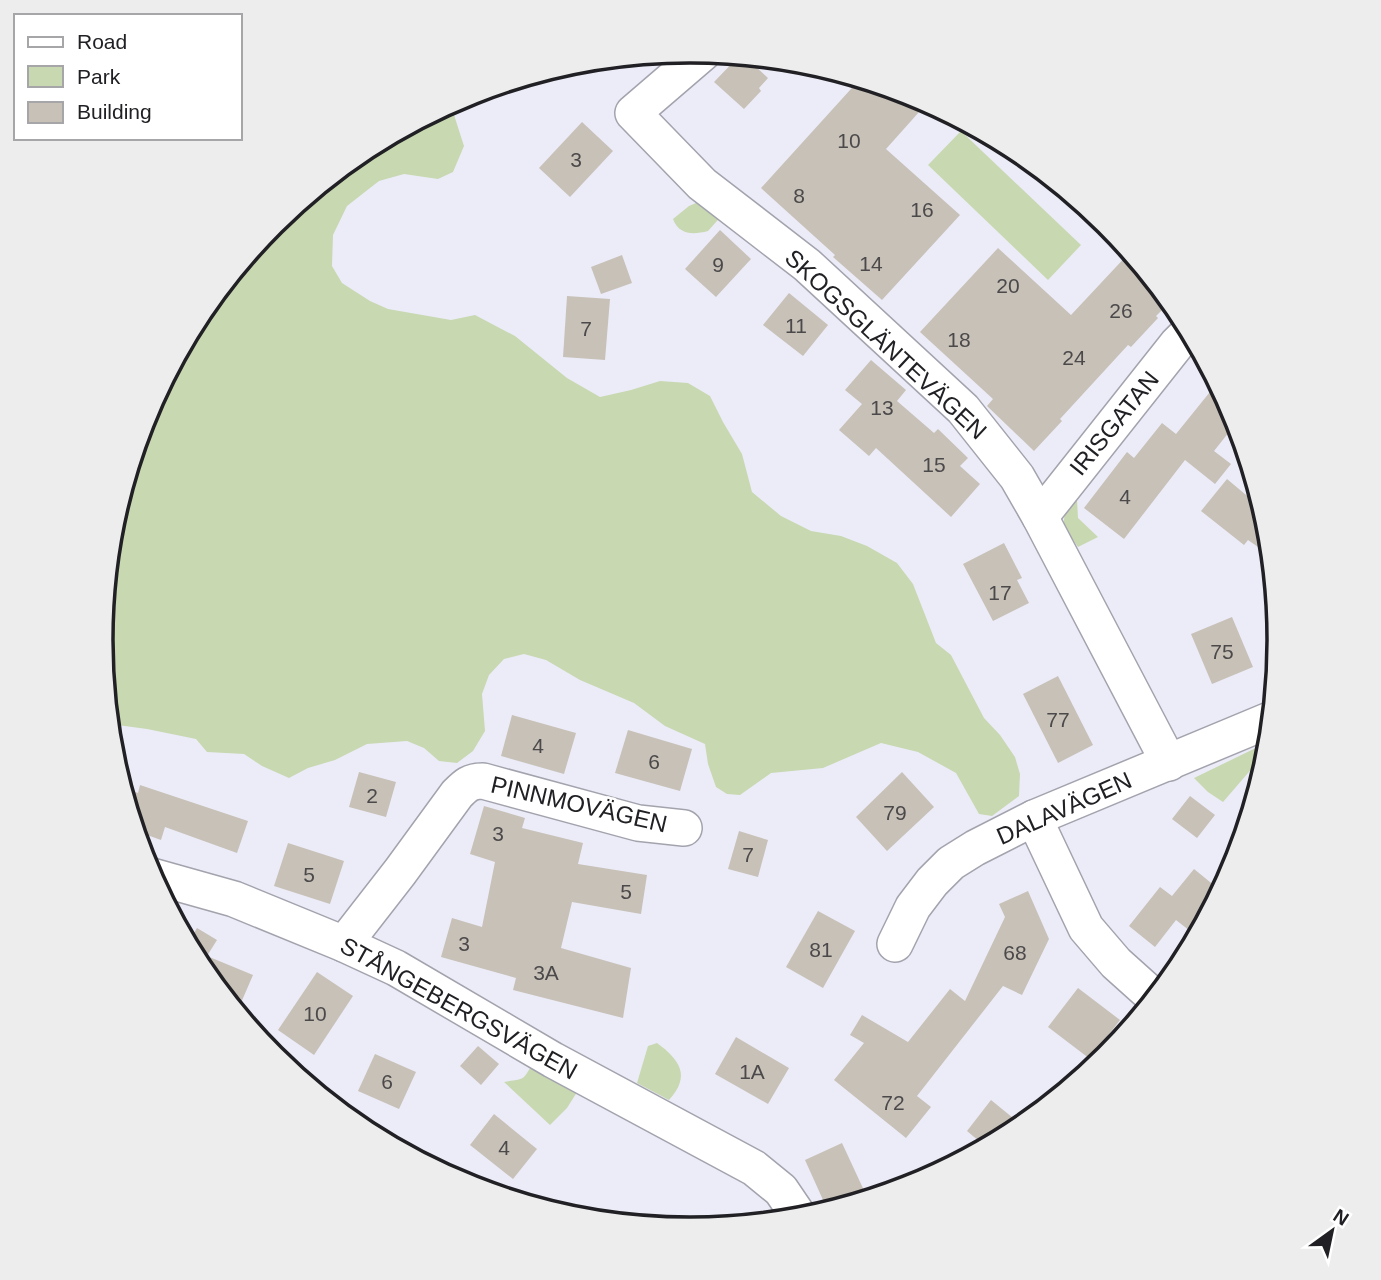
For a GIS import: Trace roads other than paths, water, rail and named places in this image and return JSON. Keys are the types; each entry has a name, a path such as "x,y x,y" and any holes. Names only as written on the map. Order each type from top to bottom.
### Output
{"street":[{"name":"SKOGSGLÄNTEVÄGEN","path":"691,63 633,113 702,184 807,265 963,409 988,439 1017,477 1040,517 1169,763"},
{"name":"IRISGATAN","path":"1040,517 1182,339"},
{"name":"DALAVÄGEN","path":"895,944 913,907 932,882 951,863 975,848 1034,818 1261,724"},
{"name":"PINNMOVÄGEN","path":"344,944 467,783 483,781 638,823 684,828"},
{"path":"1034,818 1086,928 1116,963 1148,991"},
{"name":"STÅNGEBERGSVÄGEN","path":"166,880 230,898 396,968 553,1060 754,1168 781,1190 793,1208"}]}
